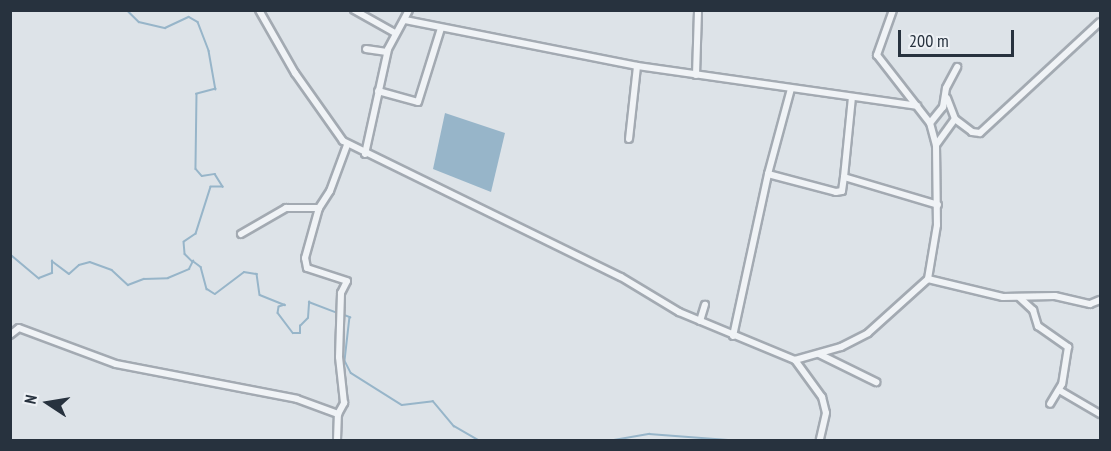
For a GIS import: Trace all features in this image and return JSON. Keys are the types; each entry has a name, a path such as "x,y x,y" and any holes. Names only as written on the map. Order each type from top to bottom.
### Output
{"street":[{"path":"259,10 295,73 347,145 621,277 700,321 795,360 822,397 826,413 820,441"},
{"path":"354,10 395,33"},
{"path":"364,154 387,52 409,10"},
{"path":"696,75 699,10"},
{"path":"795,360 819,354 868,333 928,279 938,205 934,171 936,146 930,123 877,55 893,10"},
{"path":"405,20 637,66 917,106"},
{"path":"946,88 947,104 955,119 972,132 980,133 1101,22"},
{"path":"378,91 418,102 441,28"},
{"path":"366,49 387,52"},
{"path":"629,139 637,66"},
{"path":"930,123 943,107 946,88 953,69"},
{"path":"733,336 768,174 791,89"},
{"path":"768,174 837,192 842,191 852,97"},
{"path":"936,146 955,119"},
{"path":"337,441 338,414 344,403 339,357 343,314 341,293 346,281 305,264 319,208 330,191 347,145"},
{"path":"844,177 938,205"},
{"path":"241,234 286,208 319,208"},
{"path":"928,279 1020,298 1055,296 1090,304 1101,300"},
{"path":"1020,298 1033,310 1038,326 1068,347 1059,390 1050,404"},
{"path":"700,321 705,305"},
{"path":"12,331 116,364 297,399 338,414"},
{"path":"819,354 876,382"},
{"path":"1059,390 1101,414"}],"water":[{"path":"445,113 505,133 491,192 433,169"}],"waterway":[{"path":"127,10 139,22 165,28 189,17 198,22 209,51 216,89 197,94 196,169 202,176 215,174 223,187 211,187 196,234 184,242 185,254 192,261"},
{"path":"10,254 39,278 52,273 52,261 69,274 79,265 90,262 112,270 128,285 144,279 168,278 189,269 193,261 201,267 207,289 215,294 244,272 257,274 260,295 285,305 279,307 278,313 293,333 300,333 300,326 308,318 309,302 337,313"},
{"path":"342,314 350,317 345,361 351,373 402,405 433,401 454,426 478,440"},
{"path":"614,440 649,434 728,440"}]}
